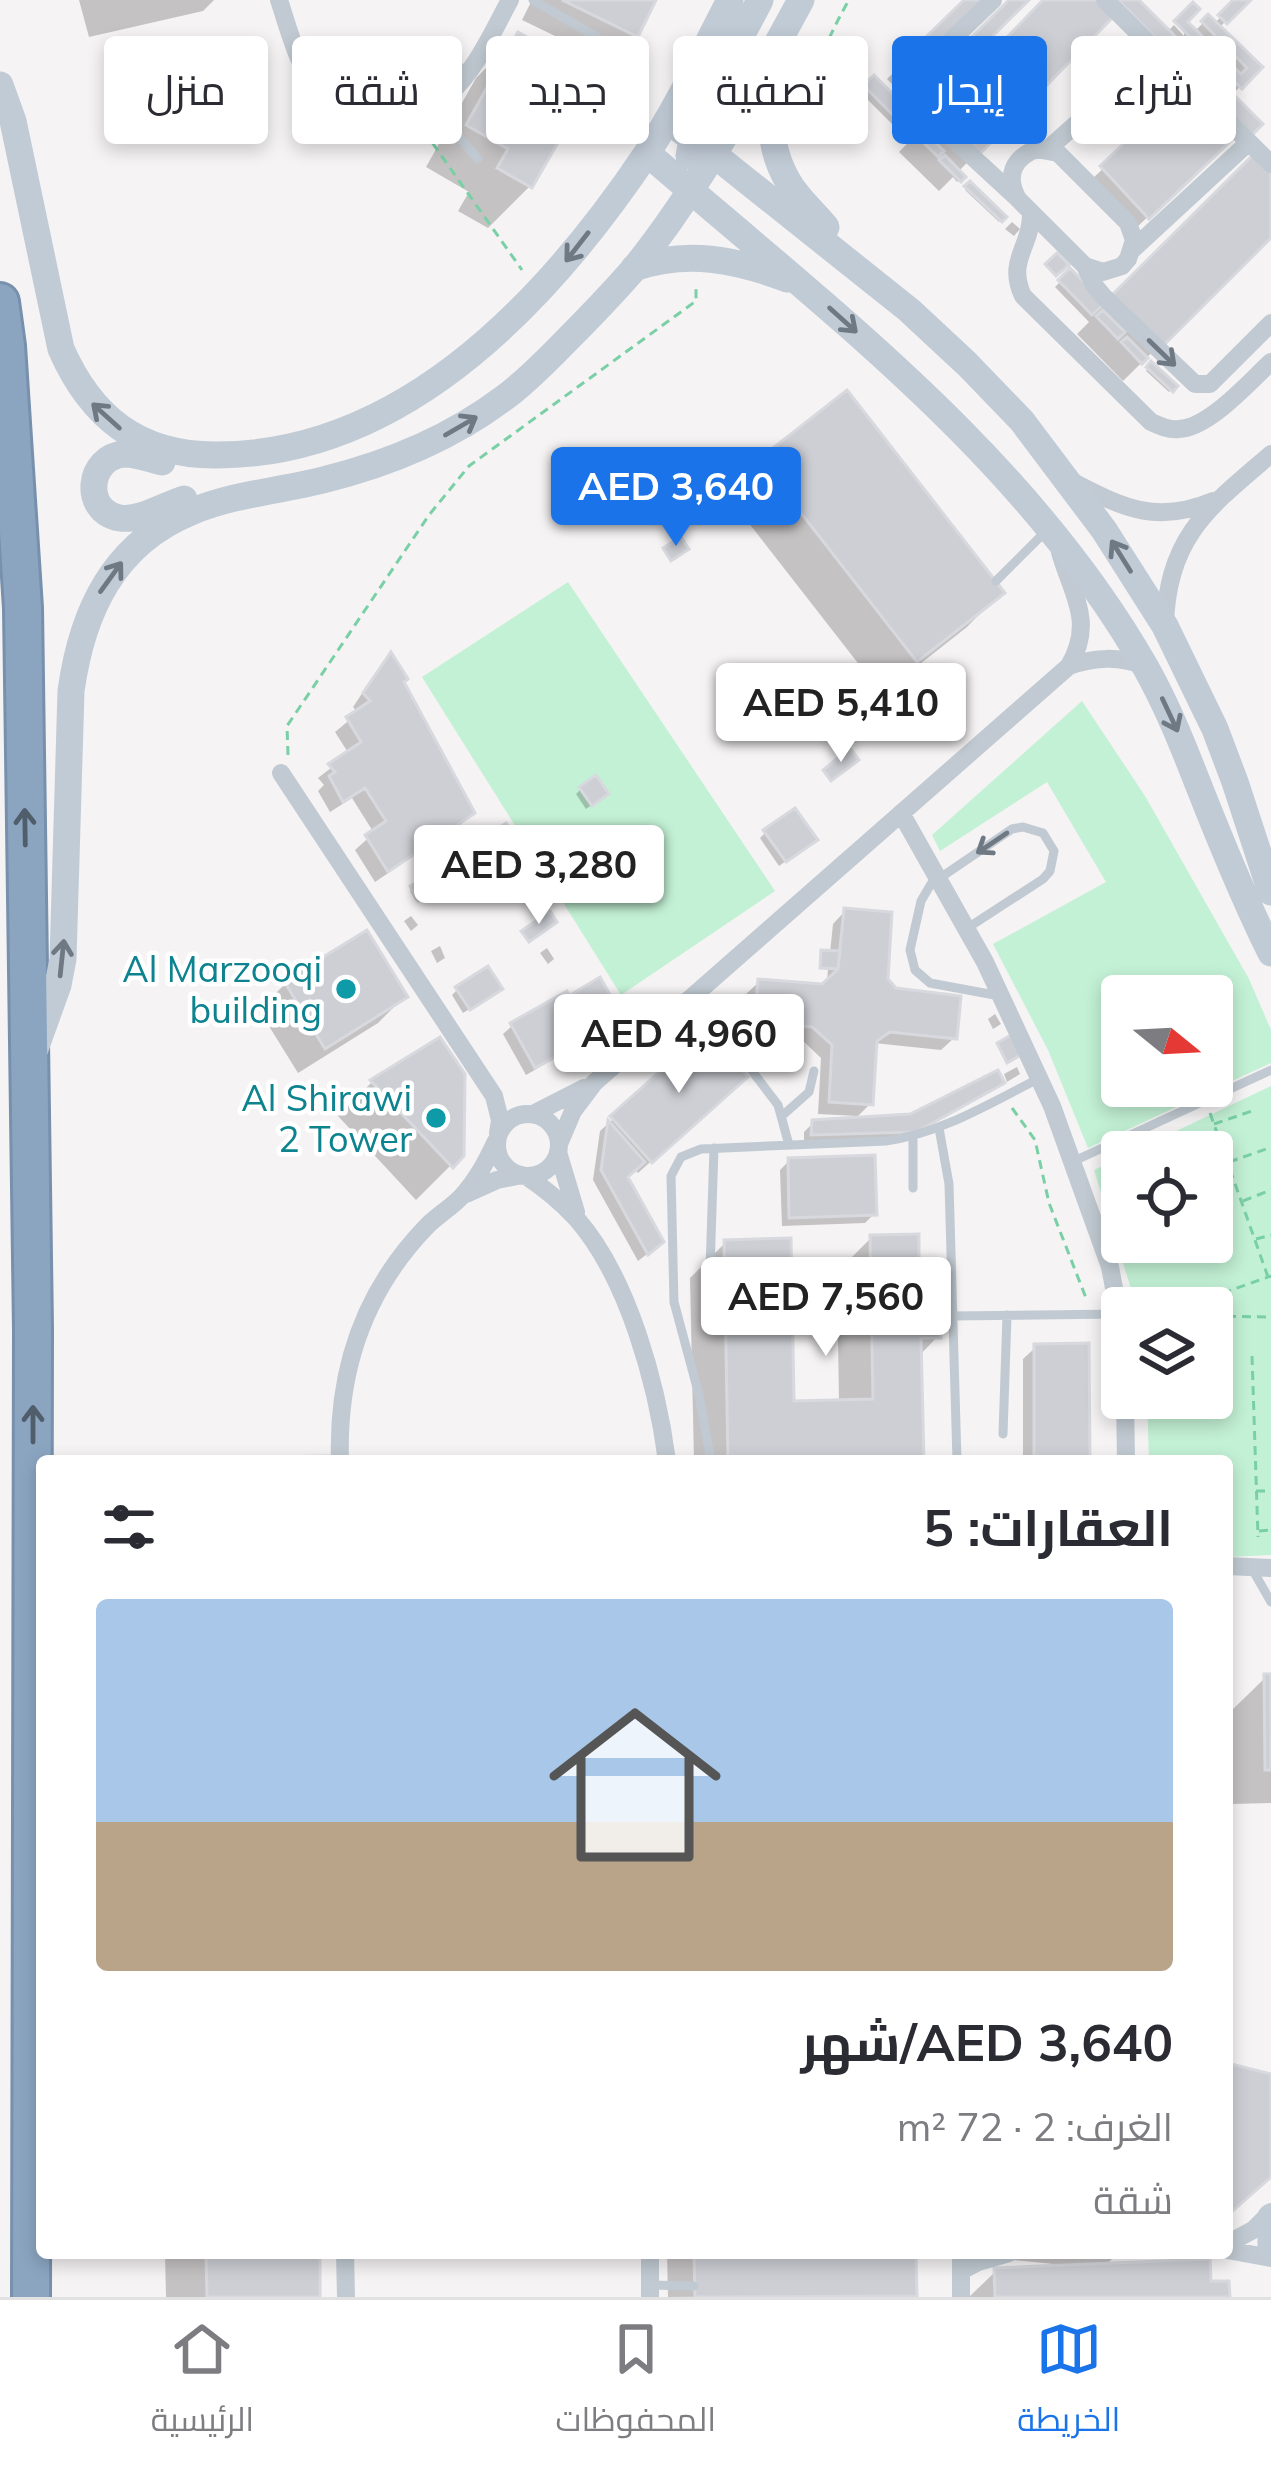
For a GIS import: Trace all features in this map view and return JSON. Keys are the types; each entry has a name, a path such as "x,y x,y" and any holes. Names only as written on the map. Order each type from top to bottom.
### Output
{"highway":[{"path":"0,302 23,608 33,1330 31,2297"}],"main road":[{"path":"268,490 230,488 124,519 106,513 93,489 97,470 119,454 186,466 218,464 341,432 395,406 477,350 538,293 581,243 667,120 730,0"},
{"path":"27,1070 61,975 75,666 91,609 108,578 155,530 191,512 369,467 418,449 506,397 634,268 690,190 702,146 702,110 760,0"},
{"path":"702,146 801,0"},
{"path":"784,36 785,29"},
{"path":"0,85 13,121 61,349 74,378 117,427 145,442 176,453 255,455"},
{"path":"667,120 909,310 1022,422 1104,530 1166,626 1222,746 1271,892"},
{"path":"773,144 789,183 848,260"},
{"path":"646,153 810,290 940,411 1092,584 1145,666 1175,724 1271,953"},
{"path":"634,268 697,257 748,266 810,290"},
{"path":"1271,2214 1271,2246"}],"street":[{"path":"279,0 292,36"},
{"path":"489,36 510,0"},
{"path":"993,0 917,74 910,97 1085,266 1104,297 1195,384 1210,384 1271,323"},
{"path":"1105,0 1141,36"},
{"path":"462,65 486,42"},
{"path":"462,80 486,42"},
{"path":"1048,149 1071,129"},
{"path":"1236,129 1271,164"},
{"path":"1085,266 1103,272 1122,266 1132,250 1249,142"},
{"path":"1132,250 1127,223 1058,153 1037,148 1018,159 1011,178 1025,206 1029,235 1016,266 1018,286 1031,305 1151,422 1179,429 1206,419 1271,362"},
{"path":"1018,257 1036,245 1060,241"},
{"path":"1166,626 1166,598 1183,544 1218,499 1271,454"},
{"path":"1065,478 1144,512 1168,514 1218,499"},
{"path":"462,1196 485,1184 542,1172 555,1160 573,1112 594,1083 1070,666 1081,640 1082,613 1053,535"},
{"path":"1070,666 1100,658 1145,666"},
{"path":"285,778 499,1108 500,1160 554,1197 600,1253 634,1327 657,1404 666,1455"},
{"path":"901,813 1003,997 1040,1078 1074,1161 1114,1287"},
{"path":"340,1455 344,1381 356,1338 374,1297 399,1259 462,1196 509,1120 594,1083"},
{"path":"486,1086 548,1121 579,1222"},
{"path":"1125,1419 1126,1455"},
{"path":"1233,2243 1271,2214"},
{"path":"1233,2248 1271,2258"},
{"path":"345,2259 346,2297"},
{"path":"650,2259 650,2291"},
{"path":"961,2262 961,2297"}],"lane":[{"path":"533,0 595,36"},
{"path":"462,140 478,159"},
{"path":"996,581 1053,535"},
{"path":"966,929 1043,879 1054,861 1050,841 1033,828 1012,830 939,879 925,892 919,910 910,950 915,970 930,983 1003,997"},
{"path":"694,994 771,1094 783,1115 789,1144"},
{"path":"1233,1087 1271,1070"},
{"path":"783,1115 809,1092 814,1071"},
{"path":"710,1455 674,1302 671,1189 681,1157 715,1148 913,1137 1040,1078"},
{"path":"1074,1161 1190,1107"},
{"path":"939,1128 947,1165 957,1455"},
{"path":"913,1137 913,1187"},
{"path":"715,1148 709,1300 718,1326"},
{"path":"953,1316 1101,1314"},
{"path":"1003,1434 1007,1315"},
{"path":"1261,1567 1271,1602"},
{"path":"650,2291 694,2286"}],"path":[{"path":"828,36 848,0"},
{"path":"433,144 538,293"},
{"path":"285,778 287,725 429,515 469,466 696,301 697,257"},
{"path":"1004,1096 1035,1140 1049,1203 1094,1314"},
{"path":"1208,1107 1216,1131"},
{"path":"1214,1124 1252,1111"},
{"path":"1233,1160 1266,1149"},
{"path":"1233,1179 1269,1277 1233,1290"},
{"path":"1241,1202 1271,1190"},
{"path":"1255,1240 1271,1235"},
{"path":"1233,1316 1271,1317"},
{"path":"1252,1356 1257,1534 1271,1530"},
{"path":"1256,1491 1271,1492"}],"green space":[{"path":"568,582 775,891 621,995 422,677"},
{"path":"1082,701 1145,796 1249,979 1271,1030 1271,1063 1233,1081 1233,975 1101,975 1101,1107 1176,1107 1125,1131 1101,1131 1101,1142 1088,1148 1048,1050 993,944 1106,882 1047,782 940,851 932,835"},
{"path":"1271,1086 1271,1555 1233,1557 1233,1455 1149,1455 1148,1419 1233,1419 1233,1287 1130,1287 1123,1263 1233,1263 1233,1131 1176,1131"},
{"path":"1101,1167 1101,1192 1094,1170"}],"building":[{"path":"562,0 656,0 636,36"},
{"path":"964,0 985,0 948,36 927,36"},
{"path":"1009,0 1029,0 993,36 973,36"},
{"path":"1043,0 1103,0 1117,13 1095,36 1071,36 1071,60 1047,85 1047,36 1008,36"},
{"path":"1118,0 1139,0 1175,36 1154,36"},
{"path":"1233,0 1251,0 1227,24 1218,15"},
{"path":"1193,2 1200,9 1188,22 1202,36 1189,36 1174,21"},
{"path":"1208,14 1231,36 1216,36 1201,21"},
{"path":"1236,41 1263,67 1242,89 1236,83 1236,69 1241,74 1247,68 1236,57"},
{"path":"874,75 892,93 892,114 868,90"},
{"path":"486,89 486,136 466,125"},
{"path":"1236,97 1263,124 1252,135 1236,119"},
{"path":"499,144 557,144 532,188 497,168 508,149"},
{"path":"925,144 937,144 944,151 938,157"},
{"path":"960,144 990,144 975,159"},
{"path":"1123,144 1228,144 1149,219 1100,166"},
{"path":"1254,154 1271,172 1271,238 1160,349 1109,298"},
{"path":"945,155 966,177 961,182 939,160"},
{"path":"970,181 1007,217 1002,222 964,186"},
{"path":"1057,253 1069,265 1056,276 1045,264"},
{"path":"1070,268 1105,303 1092,315 1058,280"},
{"path":"1103,310 1125,332 1118,339 1096,316"},
{"path":"1127,337 1148,358 1142,364 1121,342"},
{"path":"1151,361 1178,386 1173,392 1146,367"},
{"path":"847,390 1005,593 917,662 759,459"},
{"path":"755,478 767,497 732,520 719,502"},
{"path":"681,537 689,549 671,561 663,548"},
{"path":"391,652 475,813 388,872 365,835 386,821 365,788 343,802 328,764 361,742 346,717 370,701 363,693"},
{"path":"850,748 859,760 831,781 823,770"},
{"path":"596,775 609,794 592,806 579,787"},
{"path":"795,808 818,840 786,862 763,830"},
{"path":"506,823 520,846 483,870 468,848"},
{"path":"468,848 480,866 439,893 427,875"},
{"path":"422,879 431,894 418,901 410,886"},
{"path":"844,908 892,912 888,979 896,988 961,996 957,1039 890,1032 877,1041 873,1105 829,1102 832,1045 812,1027 754,1022 758,979 822,984 838,969"},
{"path":"550,911 557,922 529,942 521,931"},
{"name":"Al Marzooqi building","path":"367,930 408,997 325,1049 284,981"},
{"path":"821,950 840,951 838,969 820,968"},
{"path":"488,966 503,989 470,1010 455,987"},
{"path":"600,977 626,1023 597,1039 572,994"},
{"path":"567,991 592,1036 535,1068 510,1023"},
{"path":"706,1030 748,1077 652,1163 610,1116"},
{"path":"1011,1035 1021,1055 1007,1063 997,1043"},
{"name":"Al Shirawi 2 Tower","path":"440,1037 465,1074 464,1156 453,1168 370,1080"},
{"path":"998,1070 1005,1083 916,1132 811,1135 812,1120 910,1114"},
{"path":"608,1120 645,1162 628,1177 664,1242 648,1255 601,1170"},
{"path":"875,1155 877,1215 789,1218 788,1158"},
{"path":"919,1234 919,1262 947,1262 947,1289 919,1290 919,1302 940,1301 941,1338 921,1338 924,1455 728,1455 724,1240 791,1238 794,1401 873,1399 870,1235"},
{"path":"1089,1343 1090,1455 1034,1455 1034,1344"},
{"path":"1264,1674 1271,1674 1271,1770 1265,1770"},
{"path":"1233,2064 1271,2074 1271,2177 1233,2211"},
{"path":"206,2259 320,2259 320,2297 207,2297"},
{"path":"694,2259 916,2259 917,2296 695,2297"},
{"path":"1210,2259 1211,2281 1229,2281 1230,2297 995,2297 994,2268"}],"place":[{"name":"Al Marzooqi building","path":"346,989"},
{"name":"Al Shirawi 2 Tower","path":"436,1118"}]}
